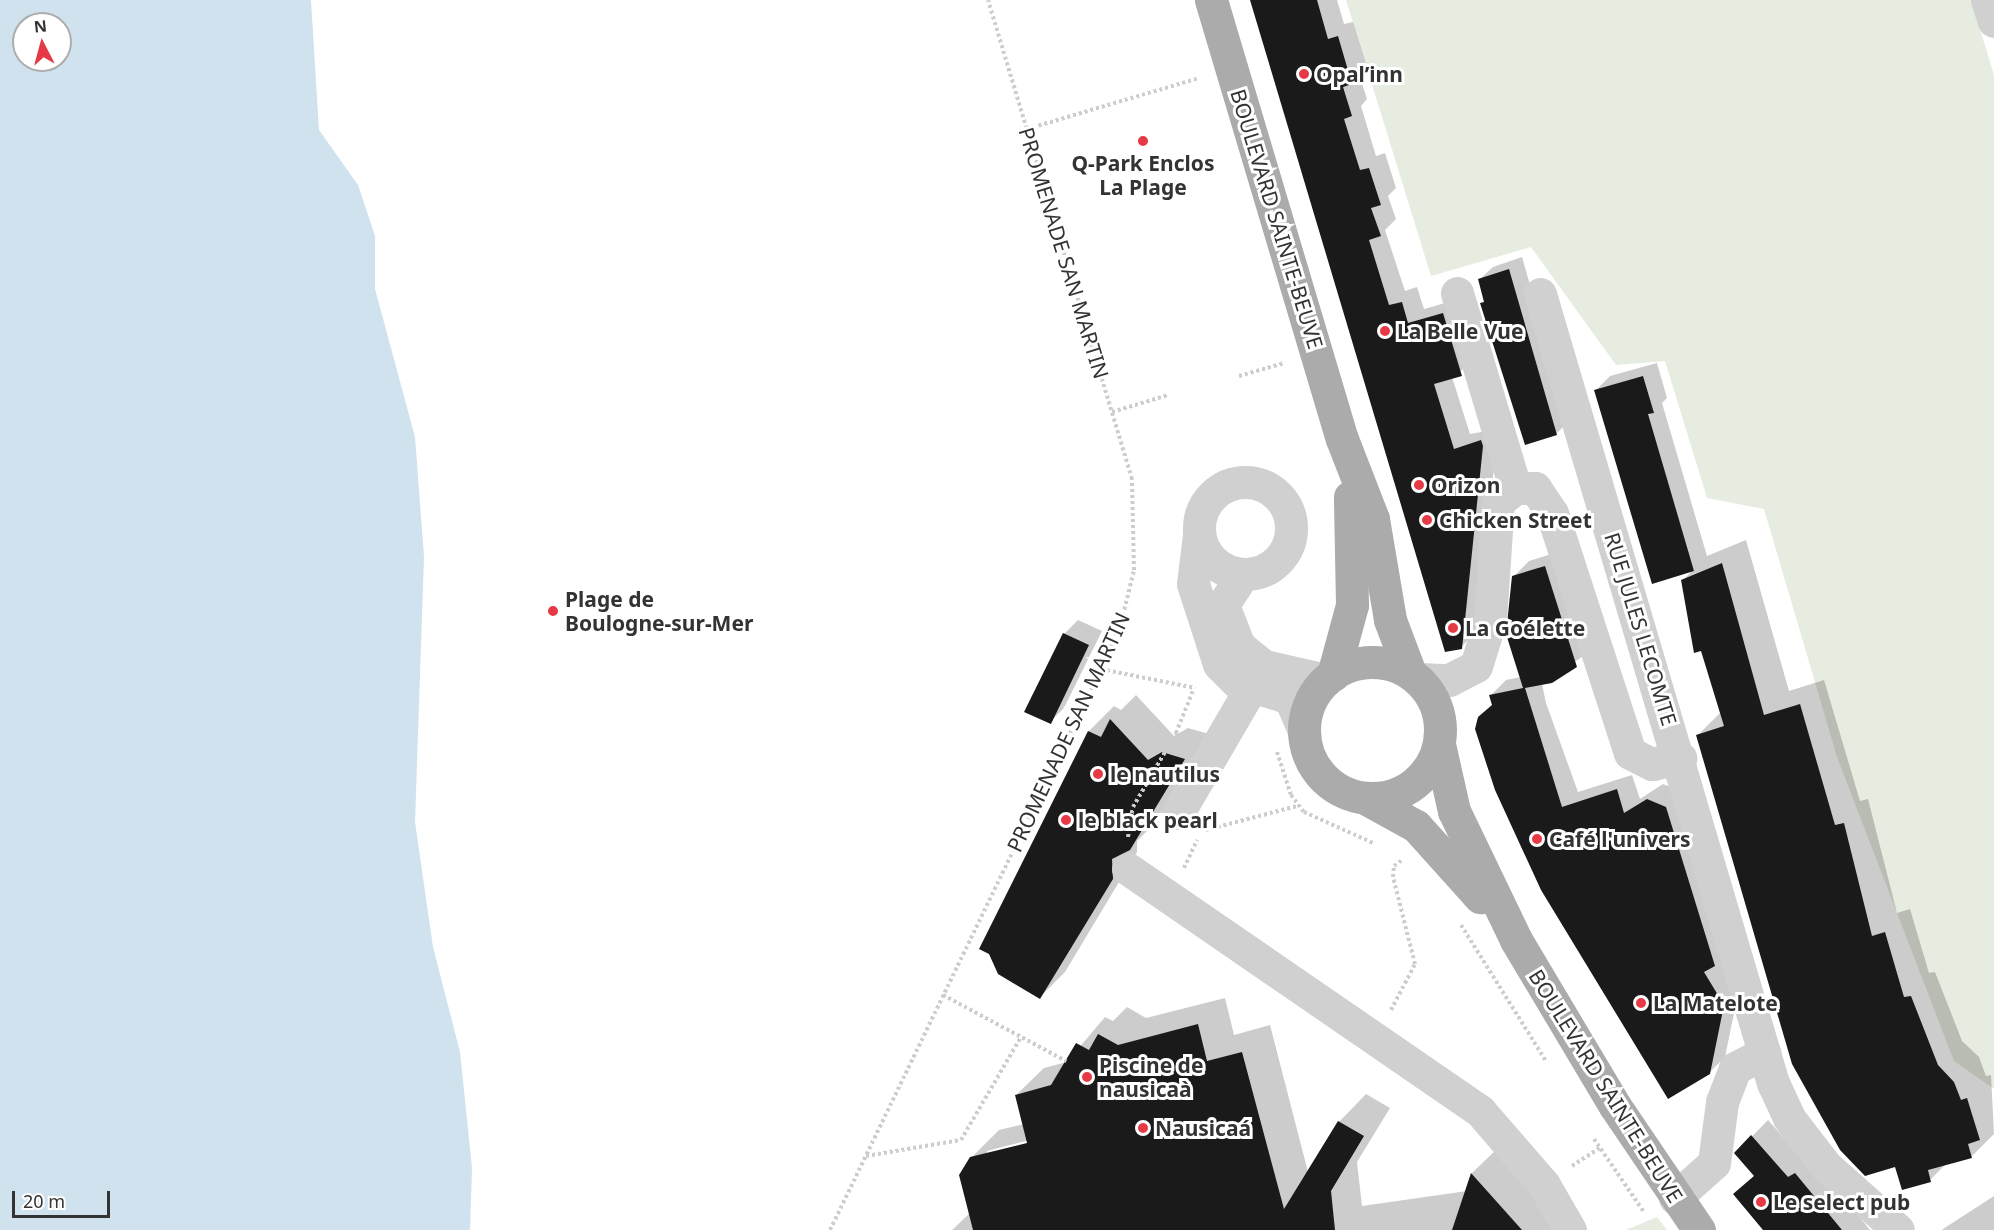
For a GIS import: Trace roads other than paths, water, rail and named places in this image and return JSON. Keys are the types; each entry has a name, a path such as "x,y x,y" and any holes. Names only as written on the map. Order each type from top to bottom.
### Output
{"main road":[{"name":"BOULEVARD SAINTE-BEUVE","path":"1212,0 1342,439 1372,519 1390,620 1413,676"},
{"name":"BOULEVARD SAINTE-BEUVE","path":"1329,678 1350,618 1354,575 1342,439"},
{"path":"1371,662 1413,676 1437,709 1439,744 1427,770 1412,785 1386,797 1365,798 1338,789 1322,776 1310,758 1304,731 1308,706 1329,678 1371,662"},
{"name":"BOULEVARD SAINTE-BEUVE","path":"1439,744 1454,811 1516,940 1675,1198 1699,1230"},
{"name":"BOULEVARD SAINTE-BEUVE","path":"1365,798 1426,836 1516,940"}],"street":[{"path":"1987,0 1994,21"},
{"path":"1457,293 1515,488"},
{"name":"RUE JULES LECOMTE","path":"1540,294 1680,758 1764,1053 1800,1135 1841,1182 1898,1230"},
{"path":"1304,731 1290,698 1258,676 1239,646 1224,613 1227,593 1243,574 1266,568 1287,545 1290,521 1275,492 1243,481 1219,489 1203,508 1193,584 1216,656 1229,677 1258,676 1329,678"},
{"path":"1413,676 1456,678 1480,660 1490,621 1496,511 1502,496 1515,488 1535,488 1548,502 1630,753 1652,764 1680,758"},
{"path":"1199,534 1213,561 1243,574"},
{"path":"1178,813 1258,676"},
{"path":"1128,868 1480,1111 1544,1185 1570,1230"},
{"path":"1675,1198 1714,1163 1722,1102 1735,1068 1764,1053"}],"water":[{"path":"0,0 311,0 319,130 358,185 375,236 375,289 415,437 424,557 415,822 433,947 460,1052 472,1168 470,1230 0,1230"}],"place":[{"name":"Opal’inn","path":"1304,74"},
{"name":"Q-Park Enclos La Plage","path":"1143,141"},
{"name":"La Belle Vue","path":"1385,331"},
{"name":"Orizon","path":"1419,485"},
{"name":"Chicken Street","path":"1427,520"},
{"name":"Plage de Boulogne-sur-Mer","path":"553,611"},
{"name":"La Goélette","path":"1453,628"},
{"name":"le nautilus","path":"1098,774"},
{"name":"le black pearl","path":"1066,820"},
{"name":"Café l'univers","path":"1537,839"},
{"name":"La Matelote","path":"1641,1003"},
{"name":"Piscine de nausicaà","path":"1087,1077"},
{"name":"Nausicaá","path":"1143,1128"},
{"name":"Le select pub","path":"1761,1202"}]}
